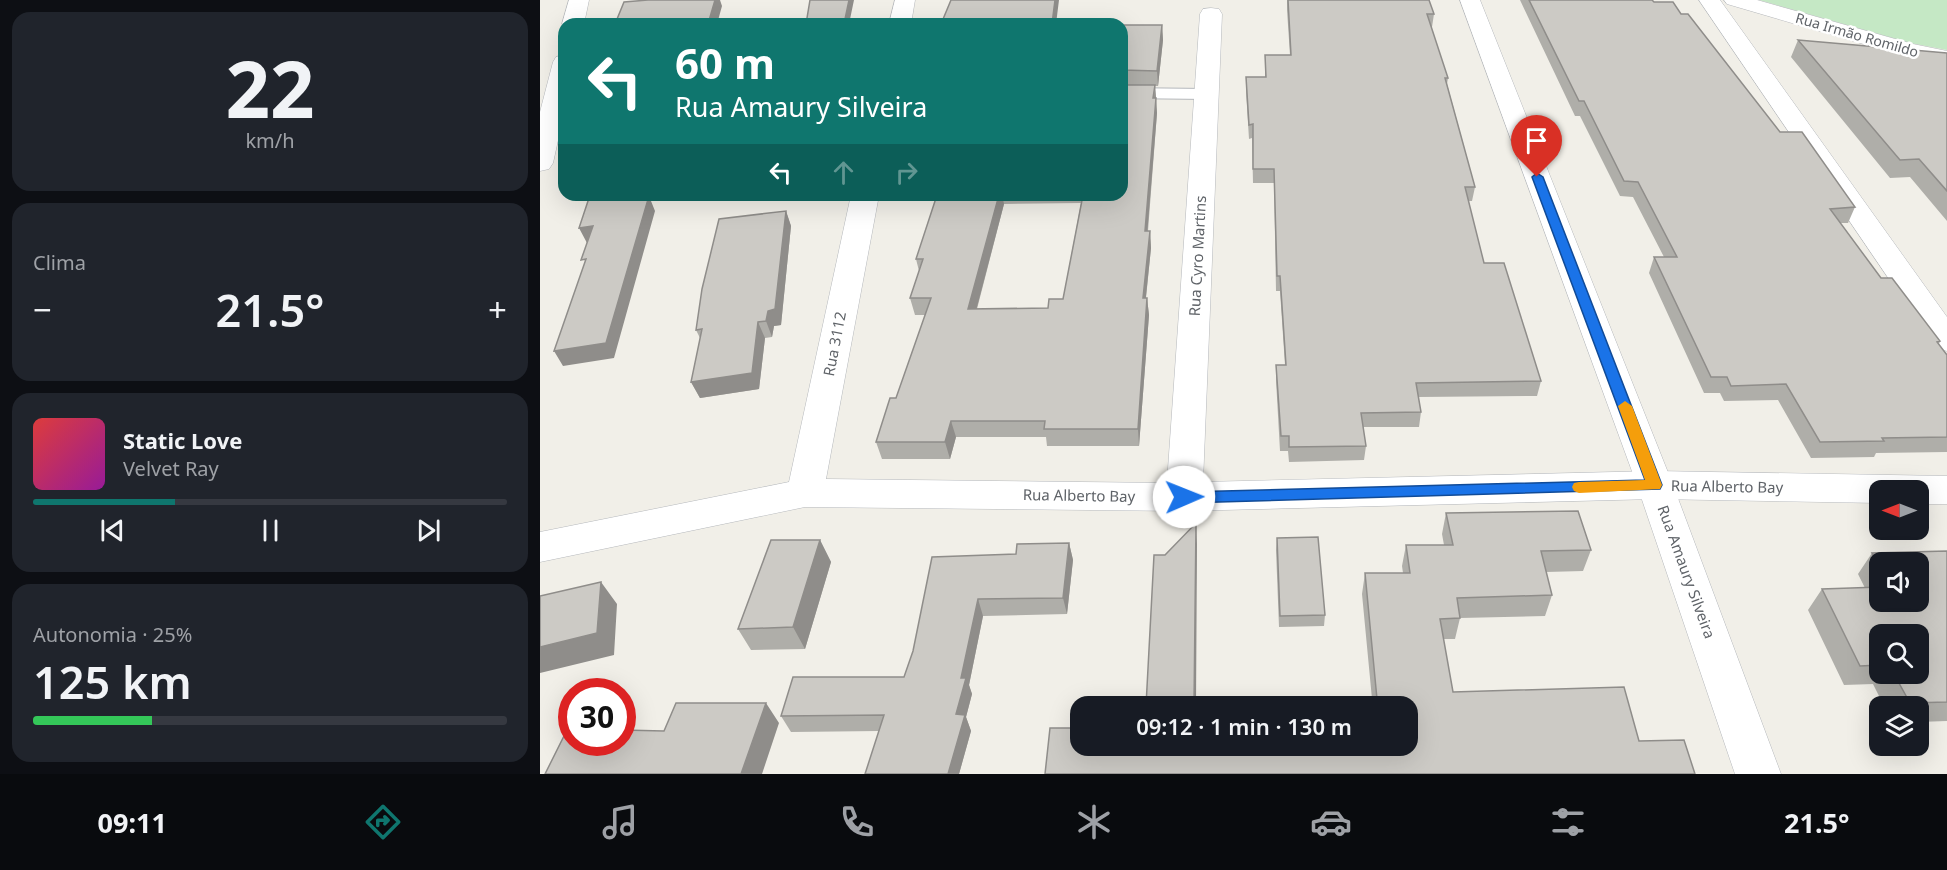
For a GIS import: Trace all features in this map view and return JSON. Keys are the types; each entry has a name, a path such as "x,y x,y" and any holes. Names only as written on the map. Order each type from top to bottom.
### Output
{"street":[{"path":"574,18 579,0"},
{"path":"901,18 905,0"},
{"name":"Rua Amaury Silveira","path":"1470,0 1655,485 1758,774"},
{"path":"1709,0 1947,340"},
{"name":"Rua Irmão Romildo","path":"1734,0 1909,50 1947,58"},
{"name":"Rua Cyro Martins","path":"1184,497 1211,14"},
{"path":"540,163 558,87"},
{"name":"Rua 3112","path":"804,493 864,201"},
{"name":"Rua Alberto Bay","path":"540,547 804,493 1184,497 1655,485 1947,490"}],"lane":[{"path":"1128,93 1207,94"}],"green space":[{"path":"1759,0 1947,0 1947,50 1910,43"}],"building":[{"path":"715,0 710,18 617,18 624,2"},
{"path":"810,0 849,0 845,18 807,18"},
{"path":"951,0 1055,0 1053,18 944,18"},
{"path":"1288,0 1429,0 1434,14 1427,14 1448,78 1445,78 1475,187 1465,187 1484,263 1504,263 1541,381 1416,383 1421,412 1361,413 1366,446 1289,447 1289,436 1281,436 1276,365 1286,365 1280,276 1277,276 1274,169 1253,169 1253,124 1249,125 1246,77 1266,77 1265,55 1291,55"},
{"path":"1529,0 1673,2 1681,14 1688,14 1780,132 1802,132 1855,207 1830,209 1881,278 1892,278 1940,341 1937,342 1947,355 1947,437 1820,442 1786,384 1731,386 1727,377 1711,377 1654,257 1677,257 1638,182 1624,181 1584,101 1579,101"},
{"path":"1128,25 1162,25 1157,71 1128,70"},
{"path":"1798,40 1947,53 1947,191 1919,159 1900,160"},
{"path":"1128,85 1155,85 1153,98 1156,98 1145,231 1150,231 1143,298 1147,298 1138,429 1044,429 1045,421 951,421 945,442 876,442 890,398 896,398 931,298 910,298 923,259 916,259 935,201 997,201 968,309 1048,308 1049,299 1063,299 1082,201 1128,201"},
{"path":"588,201 648,201 606,343 554,351 586,259 581,260 593,226 579,228"},
{"path":"786,211 775,309 768,311 766,321 758,322 752,373 691,382 702,329 696,330 702,289 719,219"},
{"path":"1578,511 1591,550 1541,551 1552,595 1457,598 1460,618 1440,619 1453,692 1624,687 1639,741 1684,740 1695,774 1045,774 1050,728 1070,728 1070,756 1418,756 1418,696 1377,696 1365,573 1410,573 1406,545 1453,545 1446,513"},
{"path":"1196,523 1194,696 1147,696 1154,555 1165,555"},
{"path":"1318,537 1325,615 1280,616 1277,538"},
{"path":"771,540 820,540 793,627 738,629"},
{"path":"1069,543 1063,598 978,599 961,678 966,678 956,714 965,715 948,774 865,774 884,715 781,716 793,677 904,677 913,651 932,557 1016,554 1017,544"},
{"path":"1947,551 1947,702 1929,702 1929,696 1906,696 1900,684 1929,684 1929,624 1869,624 1869,666 1860,666 1822,589 1869,587 1869,612 1929,612 1929,552 1910,552"},
{"path":"601,582 597,633 540,647 540,596"},
{"path":"676,703 766,703 741,774 545,774 558,748 558,756 636,756 636,730 664,731"}],"slow traffic":[{"path":"1579,487 1655,485 1625,406"}],"route":[{"path":"1184,497 1655,485 1537,177"}]}
